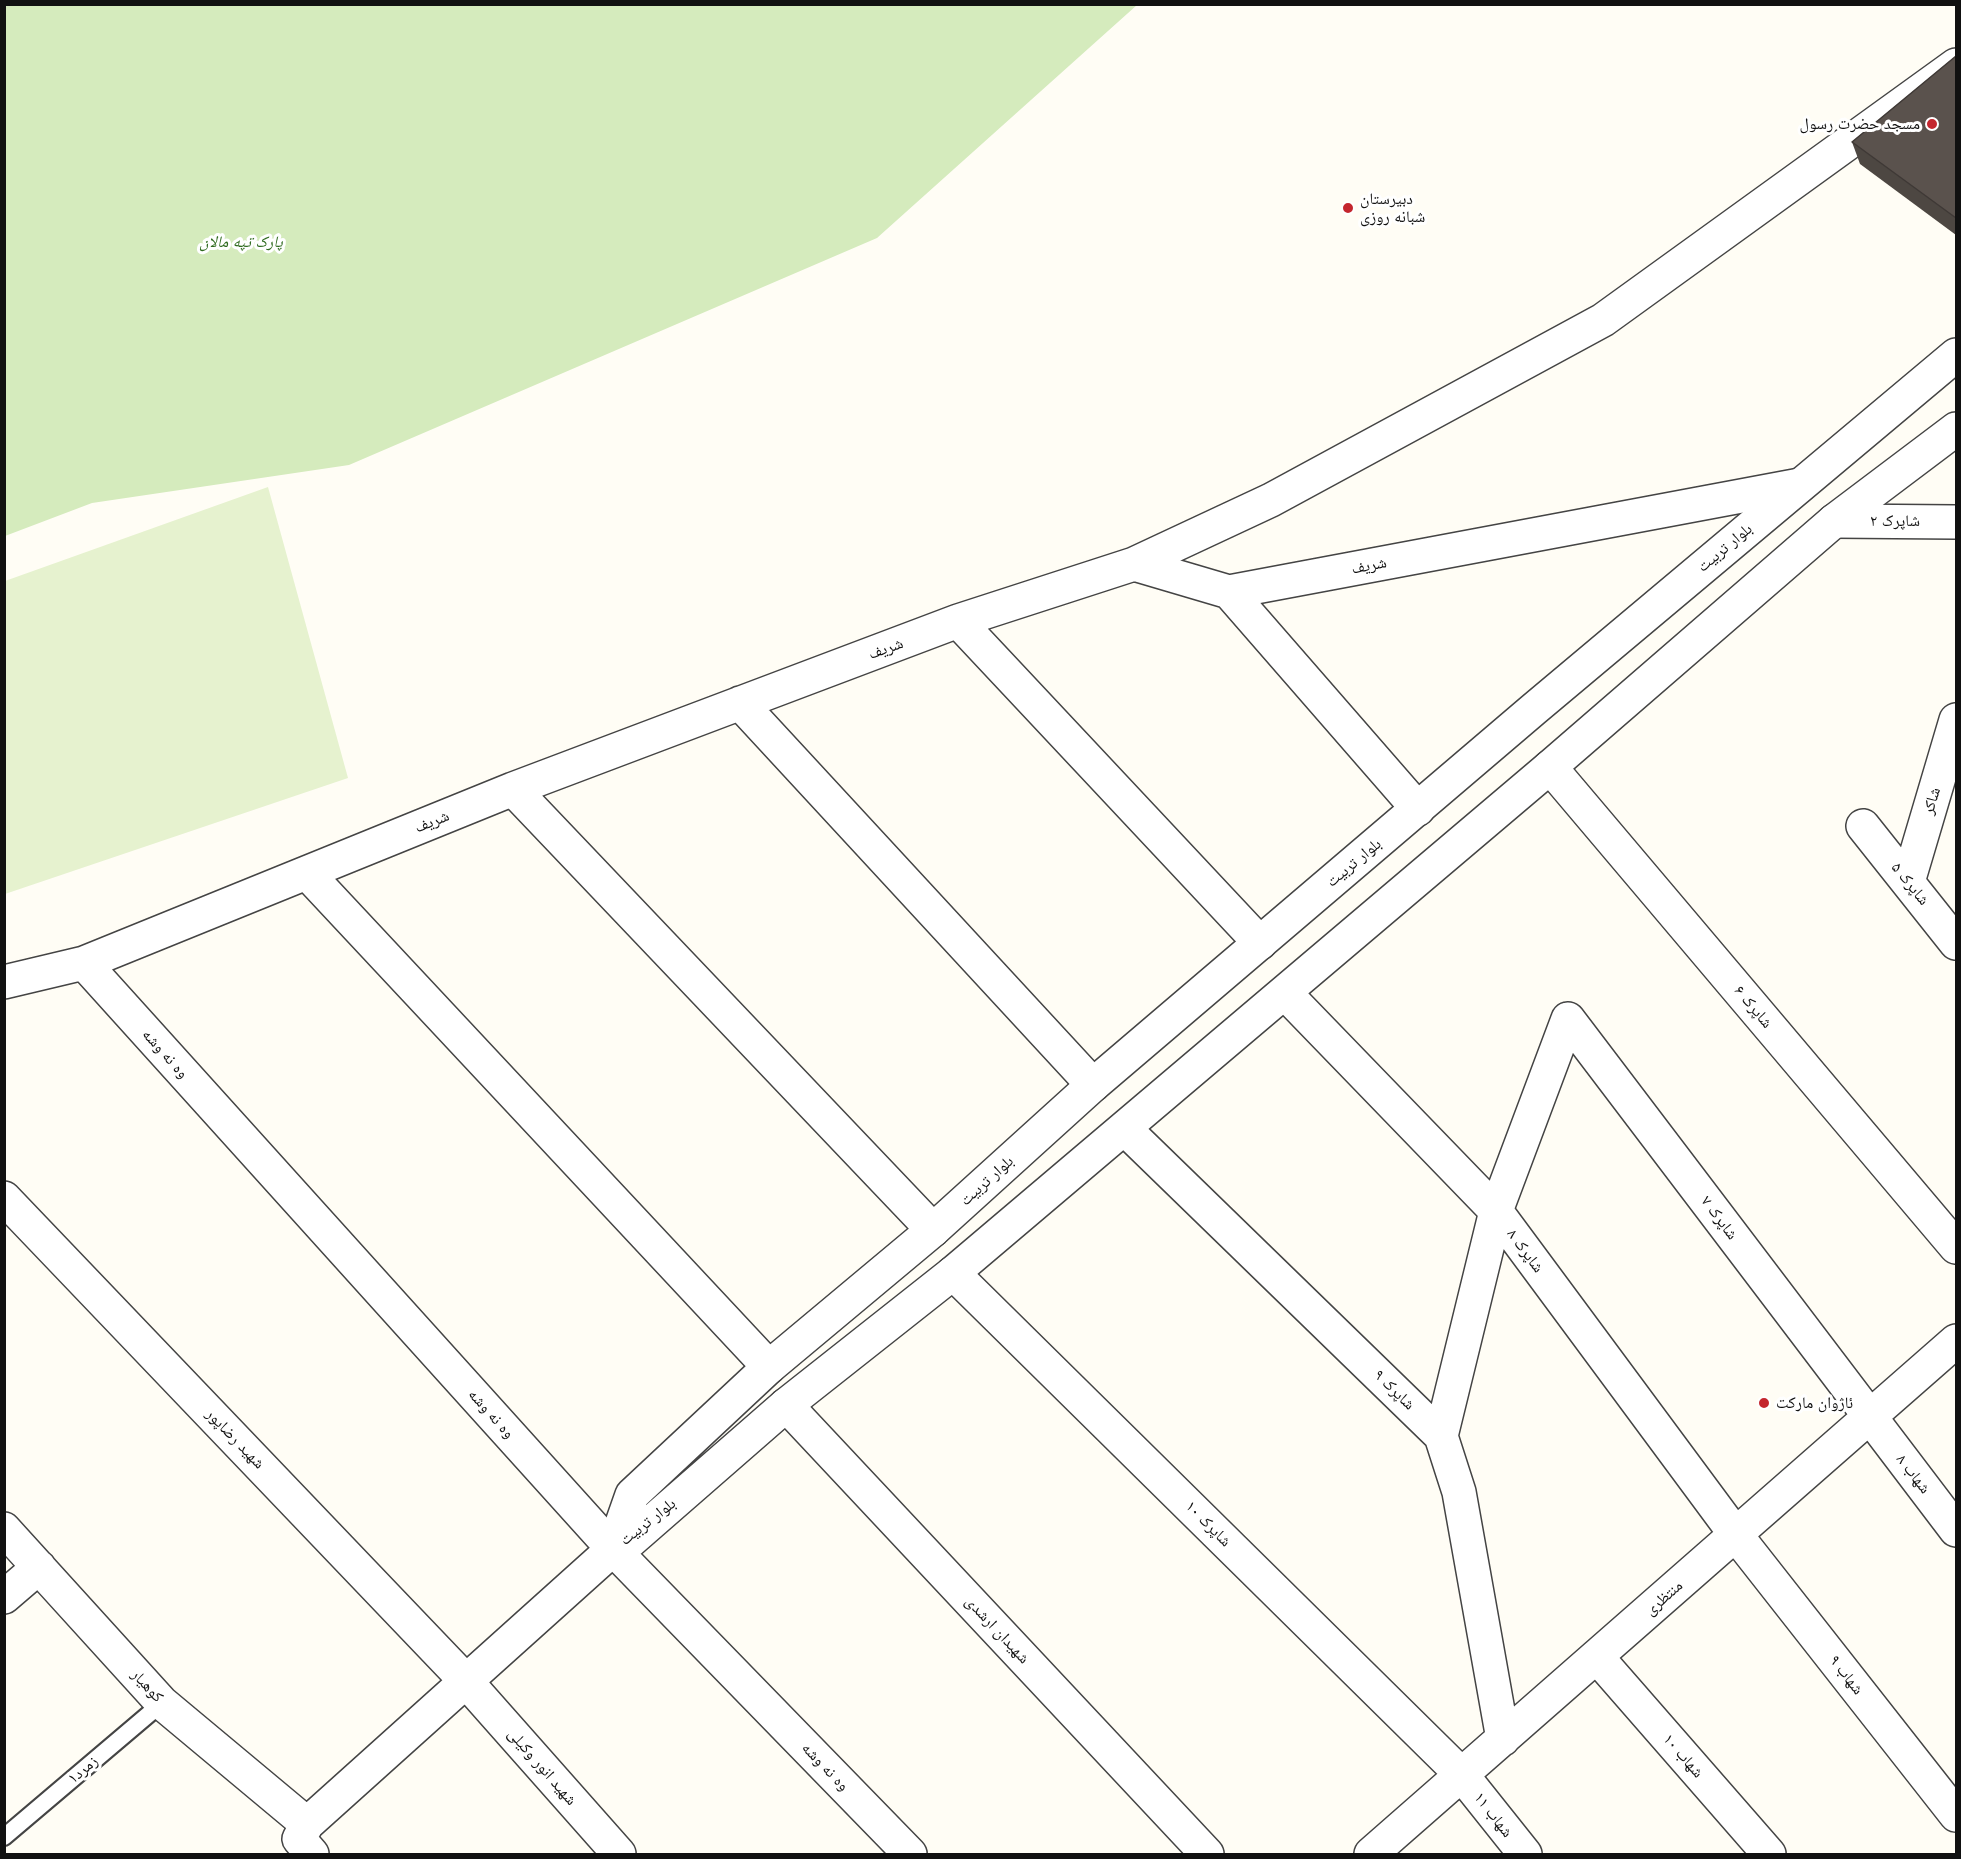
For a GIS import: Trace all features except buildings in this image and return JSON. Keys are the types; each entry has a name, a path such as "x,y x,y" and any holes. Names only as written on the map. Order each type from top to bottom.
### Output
{"street":[{"path":"1134,564 1271,500 1603,320 1956,65"},
{"name":"بلوار تربیت","path":"613,1549 633,1496 769,1367 933,1230 1093,1085 1956,354"},
{"name":"بلوار تربیت","path":"613,1549 629,1542 786,1405 953,1273 1125,1129 1550,767 1834,521 1956,429"},
{"name":"شریف","path":"4,982 84,963 513,789 958,621 1134,564 1229,592 1800,485"},
{"name":"شاپرک ۲","path":"1834,521 1956,522"},
{"path":"1229,592 1418,809"},
{"path":"958,621 1260,943"},
{"path":"740,703 1093,1085"},
{"name":"شاکر","path":"1908,882 1956,720"},
{"name":"شاپرک ۶","path":"1550,767 1956,1247"},
{"path":"513,789 933,1230"},
{"name":"شاپرک ۵","path":"1863,826 1956,943"},
{"path":"307,873 769,1367"},
{"name":"وه نه وشه","path":"84,963 613,1549 910,1854"},
{"name":"شاپرک ۸","path":"1285,993 1496,1211 1736,1535"},
{"name":"شاپرک ۷","path":"1496,1211 1568,1019 1869,1418"},
{"name":"شاپرک ۹","path":"1125,1129 1441,1436 1459,1492 1503,1739"},
{"name":"شهید رضاپور","path":"4,1198 465,1680"},
{"path":"1441,1436 1496,1211"},
{"name":"شاپرک ۱۰","path":"953,1273 1462,1775"},
{"name":"منتظری","path":"1371,1854 1956,1341"},
{"name":"شهیدان ارشدی","path":"786,1405 1207,1854"},
{"name":"شهاب ۸","path":"1869,1418 1956,1530"},
{"name":"کوهیار","path":"4,1529 162,1703 300,1843"},
{"name":"شهاب ۹","path":"1736,1535 1956,1815"},
{"path":"300,1843 465,1680 613,1549"},
{"path":"4,1598 39,1567"},
{"name":"شهاب ۱۰","path":"1597,1657 1769,1854"},
{"name":"شهید انور وکیلی","path":"465,1680 619,1854"},
{"name":"شهاب ۱۱","path":"1462,1775 1525,1854"}],"lane":[{"name":"زمرد۱","path":"4,1837 162,1703"}],"green space":[{"name":"پارک تپه مالان","path":"5,4 1137,5 877,238 349,465 92,503 5,536"},
{"path":"268,487 348,778 5,894 5,581"}],"place":[{"name":"مسجد حضرت رسول","path":"1932,124"},
{"name":"دبیرستان شبانه روزی","path":"1348,208"},
{"name":"ئاژوان مارکت","path":"1764,1403"}]}
